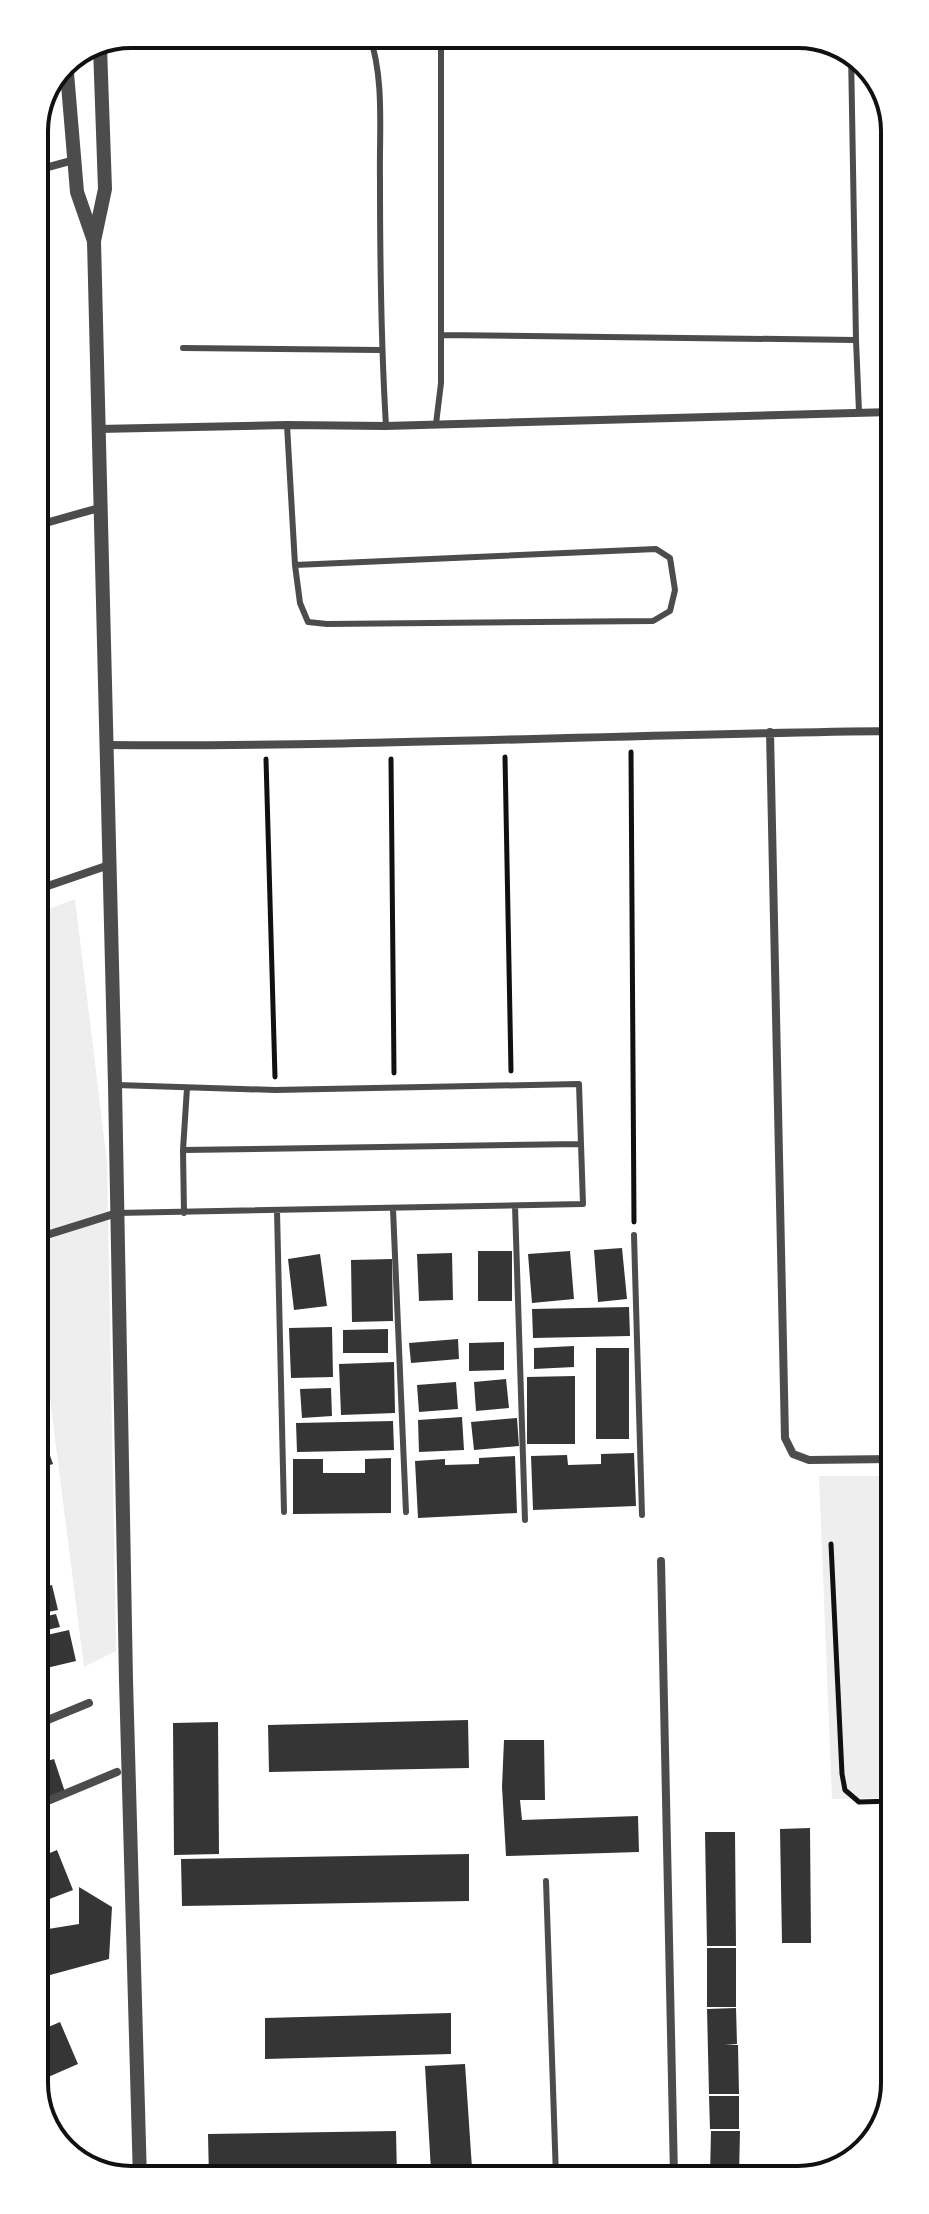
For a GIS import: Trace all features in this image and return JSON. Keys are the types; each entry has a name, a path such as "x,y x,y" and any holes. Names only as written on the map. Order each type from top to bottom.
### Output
{"street":[{"path":"100,54 105,189 94,241 140,2166"},
{"path":"67,78 77,192 94,241"},
{"path":"48,167 74,160"},
{"path":"98,429 386,426 881,412"},
{"path":"48,522 99,508"},
{"path":"107,745 265,746 881,731"},
{"path":"770,732 785,1438 793,1454 809,1460 881,1459"},
{"path":"48,886 109,865"},
{"path":"48,1235 117,1213"},
{"path":"661,1561 674,2166"},
{"path":"48,1716 89,1703"},
{"path":"48,1801 117,1772"}],"lane":[{"path":"374,48 379,96 381,350 386,426"},
{"path":"436,424 441,383 441,48"},
{"path":"851,68 859,412"},
{"path":"441,335 856,340"},
{"path":"183,348 381,350"},
{"path":"287,425 295,565 300,603 308,622 653,621 670,611 675,590 670,558 656,549 295,565"},
{"path":"115,1085 275,1090 579,1084 583,1204 117,1213"},
{"path":"184,1213 183,1150 187,1088"},
{"path":"183,1150 581,1144"},
{"path":"515,1206 525,1520"},
{"path":"393,1209 406,1512"},
{"path":"277,1211 284,1512"},
{"path":"634,1235 642,1515"},
{"path":"546,1881 556,2166"}],"path":[{"path":"631,735 634,1235"},
{"path":"505,740 511,1086"},
{"path":"391,742 394,1088"},
{"path":"265,746 275,1090"},
{"path":"831,1544 845,1790 859,1802 881,1801"}],"shaded area":[{"path":"75,899 107,1162 116,1651 84,1667 48,1384 48,909"},
{"path":"819,1476 881,1476 881,1798 832,1799"}],"building":[{"path":"622,1248 627,1299 598,1302 594,1250"},
{"path":"478,1251 512,1251 512,1301 478,1301"},
{"path":"570,1251 574,1299 532,1303 528,1254"},
{"path":"452,1253 453,1300 419,1301 417,1254"},
{"path":"320,1254 327,1306 294,1310 288,1259"},
{"path":"392,1259 393,1321 352,1322 351,1260"},
{"path":"629,1307 630,1336 533,1338 532,1309"},
{"path":"332,1327 333,1377 291,1378 289,1328"},
{"path":"388,1329 388,1353 343,1353 343,1330"},
{"path":"458,1339 459,1359 411,1363 409,1343"},
{"path":"504,1342 504,1370 469,1371 469,1343"},
{"path":"574,1346 574,1367 534,1369 534,1348"},
{"path":"596,1348 629,1348 629,1439 596,1439"},
{"path":"394,1362 395,1413 341,1415 339,1364"},
{"path":"575,1376 575,1444 527,1444 527,1377"},
{"path":"506,1379 509,1408 476,1411 474,1382"},
{"path":"456,1382 458,1409 419,1412 417,1385"},
{"path":"331,1388 332,1416 302,1418 300,1389"},
{"path":"462,1417 464,1450 419,1452 418,1420"},
{"path":"517,1418 519,1446 474,1450 471,1422"},
{"path":"393,1421 394,1450 297,1452 296,1423"},
{"path":"634,1453 636,1506 533,1510 531,1456 567,1455 568,1465 601,1464 601,1454"},
{"path":"515,1456 517,1513 418,1518 415,1461 445,1459 445,1465 479,1464 479,1458"},
{"path":"391,1458 391,1513 293,1514 293,1459 323,1459 323,1473 365,1473 365,1459"},
{"path":"52,1585 58,1610 48,1612 48,1586"},
{"path":"56,1614 60,1627 48,1630 48,1616"},
{"path":"69,1630 76,1661 48,1668 48,1635"},
{"path":"468,1720 469,1768 269,1772 268,1725"},
{"path":"218,1722 219,1854 174,1855 173,1723"},
{"path":"504,1740 544,1740 545,1800 520,1800 522,1820 638,1816 639,1852 506,1856 502,1787"},
{"path":"54,1759 65,1792 48,1798 48,1761"},
{"path":"810,1828 811,1943 782,1943 780,1829"},
{"path":"705,1832 735,1832 736,1946 707,1946"},
{"path":"57,1850 73,1890 48,1900 48,1854"},
{"path":"469,1854 469,1901 182,1906 181,1859"},
{"path":"79,1887 112,1907 109,1959 48,1976 48,1929 79,1924"},
{"path":"707,1948 736,1948 736,2007 707,2007"},
{"path":"736,2008 737,2044 725,2045 738,2045 739,2094 709,2094 707,2009"},
{"path":"451,2013 451,2054 265,2059 265,2018"},
{"path":"60,2022 78,2064 48,2077 48,2027"},
{"path":"465,2064 472,2166 431,2166 425,2066"},
{"path":"709,2096 739,2096 739,2129 710,2129"},
{"path":"396,2131 397,2166 209,2166 208,2134"},
{"path":"711,2131 740,2131 739,2166 710,2166"}]}
